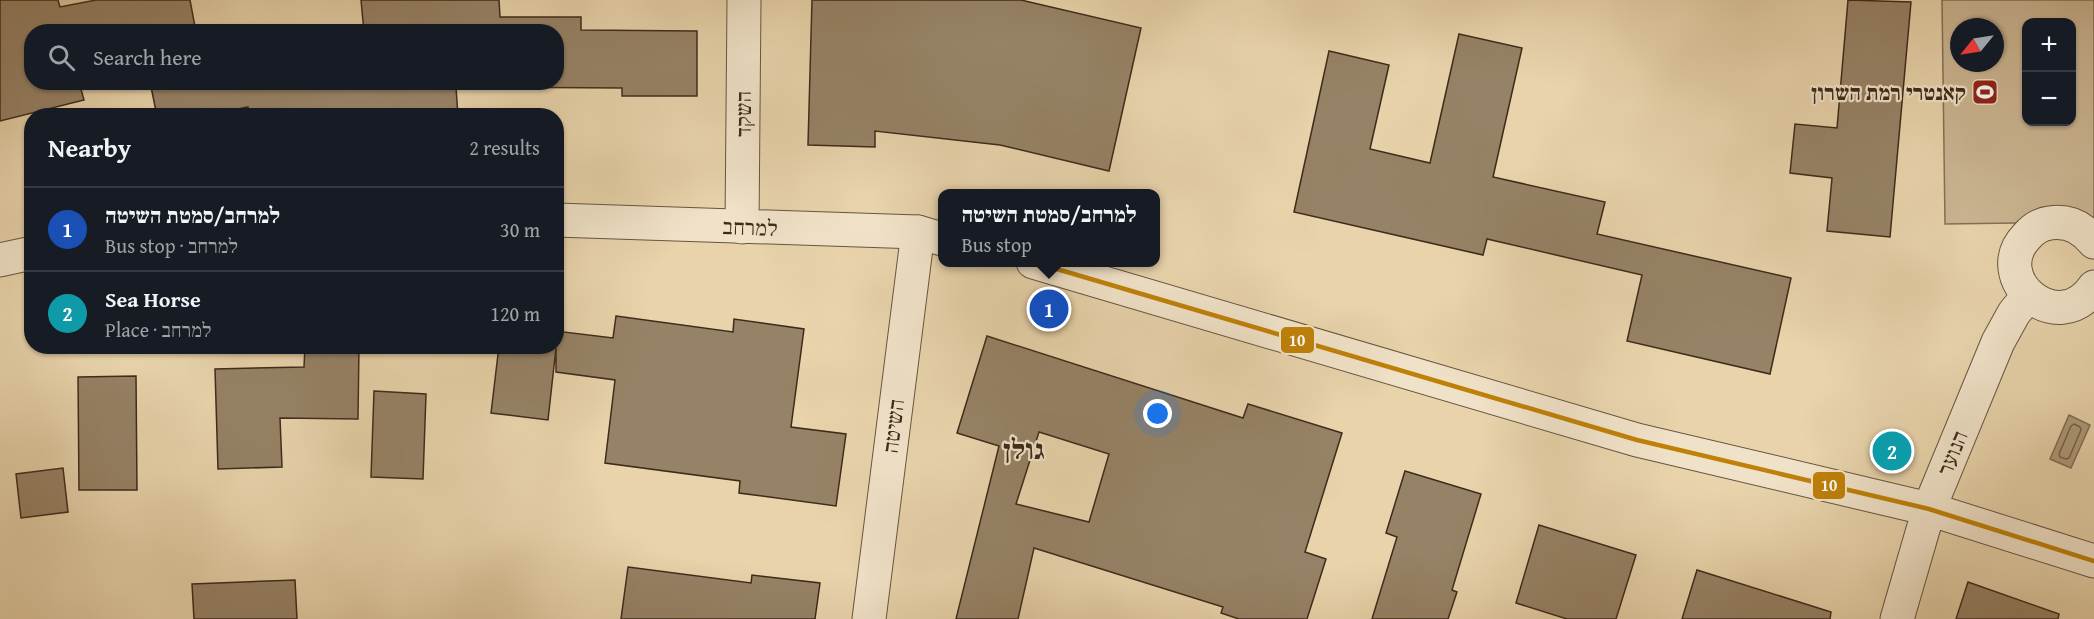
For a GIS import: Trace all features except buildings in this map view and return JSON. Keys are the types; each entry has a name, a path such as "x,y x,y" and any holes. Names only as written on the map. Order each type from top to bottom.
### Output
{"street":[{"name":"השקד","path":"742,227 744,0"},
{"name":"למרחב","path":"564,220 930,235"},
{"path":"2094,242 2075,226 2061,222 2046,224 2032,230 2022,240 2016,254 2015,269 2020,284 2028,296 2040,304 2052,307 2065,307 2078,303 2089,295 2094,287"},
{"name":"השיטה","path":"869,619 930,235"},
{"path":"0,260 24,255"},
{"path":"1050,267 1637,440 1929,509 2094,561"},
{"name":"הנוער","path":"1897,619 1929,509 1998,342 2014,313 2028,296"}],"shaded area":[{"name":"קאנטרי רמת השרון","path":"1942,0 2094,0 2094,222 1945,224"}],"water":[{"path":"2069,415 2090,425 2071,468 2050,459"}],"transit line":[{"name":"10","path":"1050,267 1637,440 1929,509 2094,561"}],"place":[{"name":"קאנטרי רמת השרון","path":"1985,92"},
{"name":"למרחב/סמטת השיטה","path":"1049,309"},
{"name":"Sea Horse","path":"1892,451"}],"district":[{"name":"גולן","path":"1024,449"}]}
